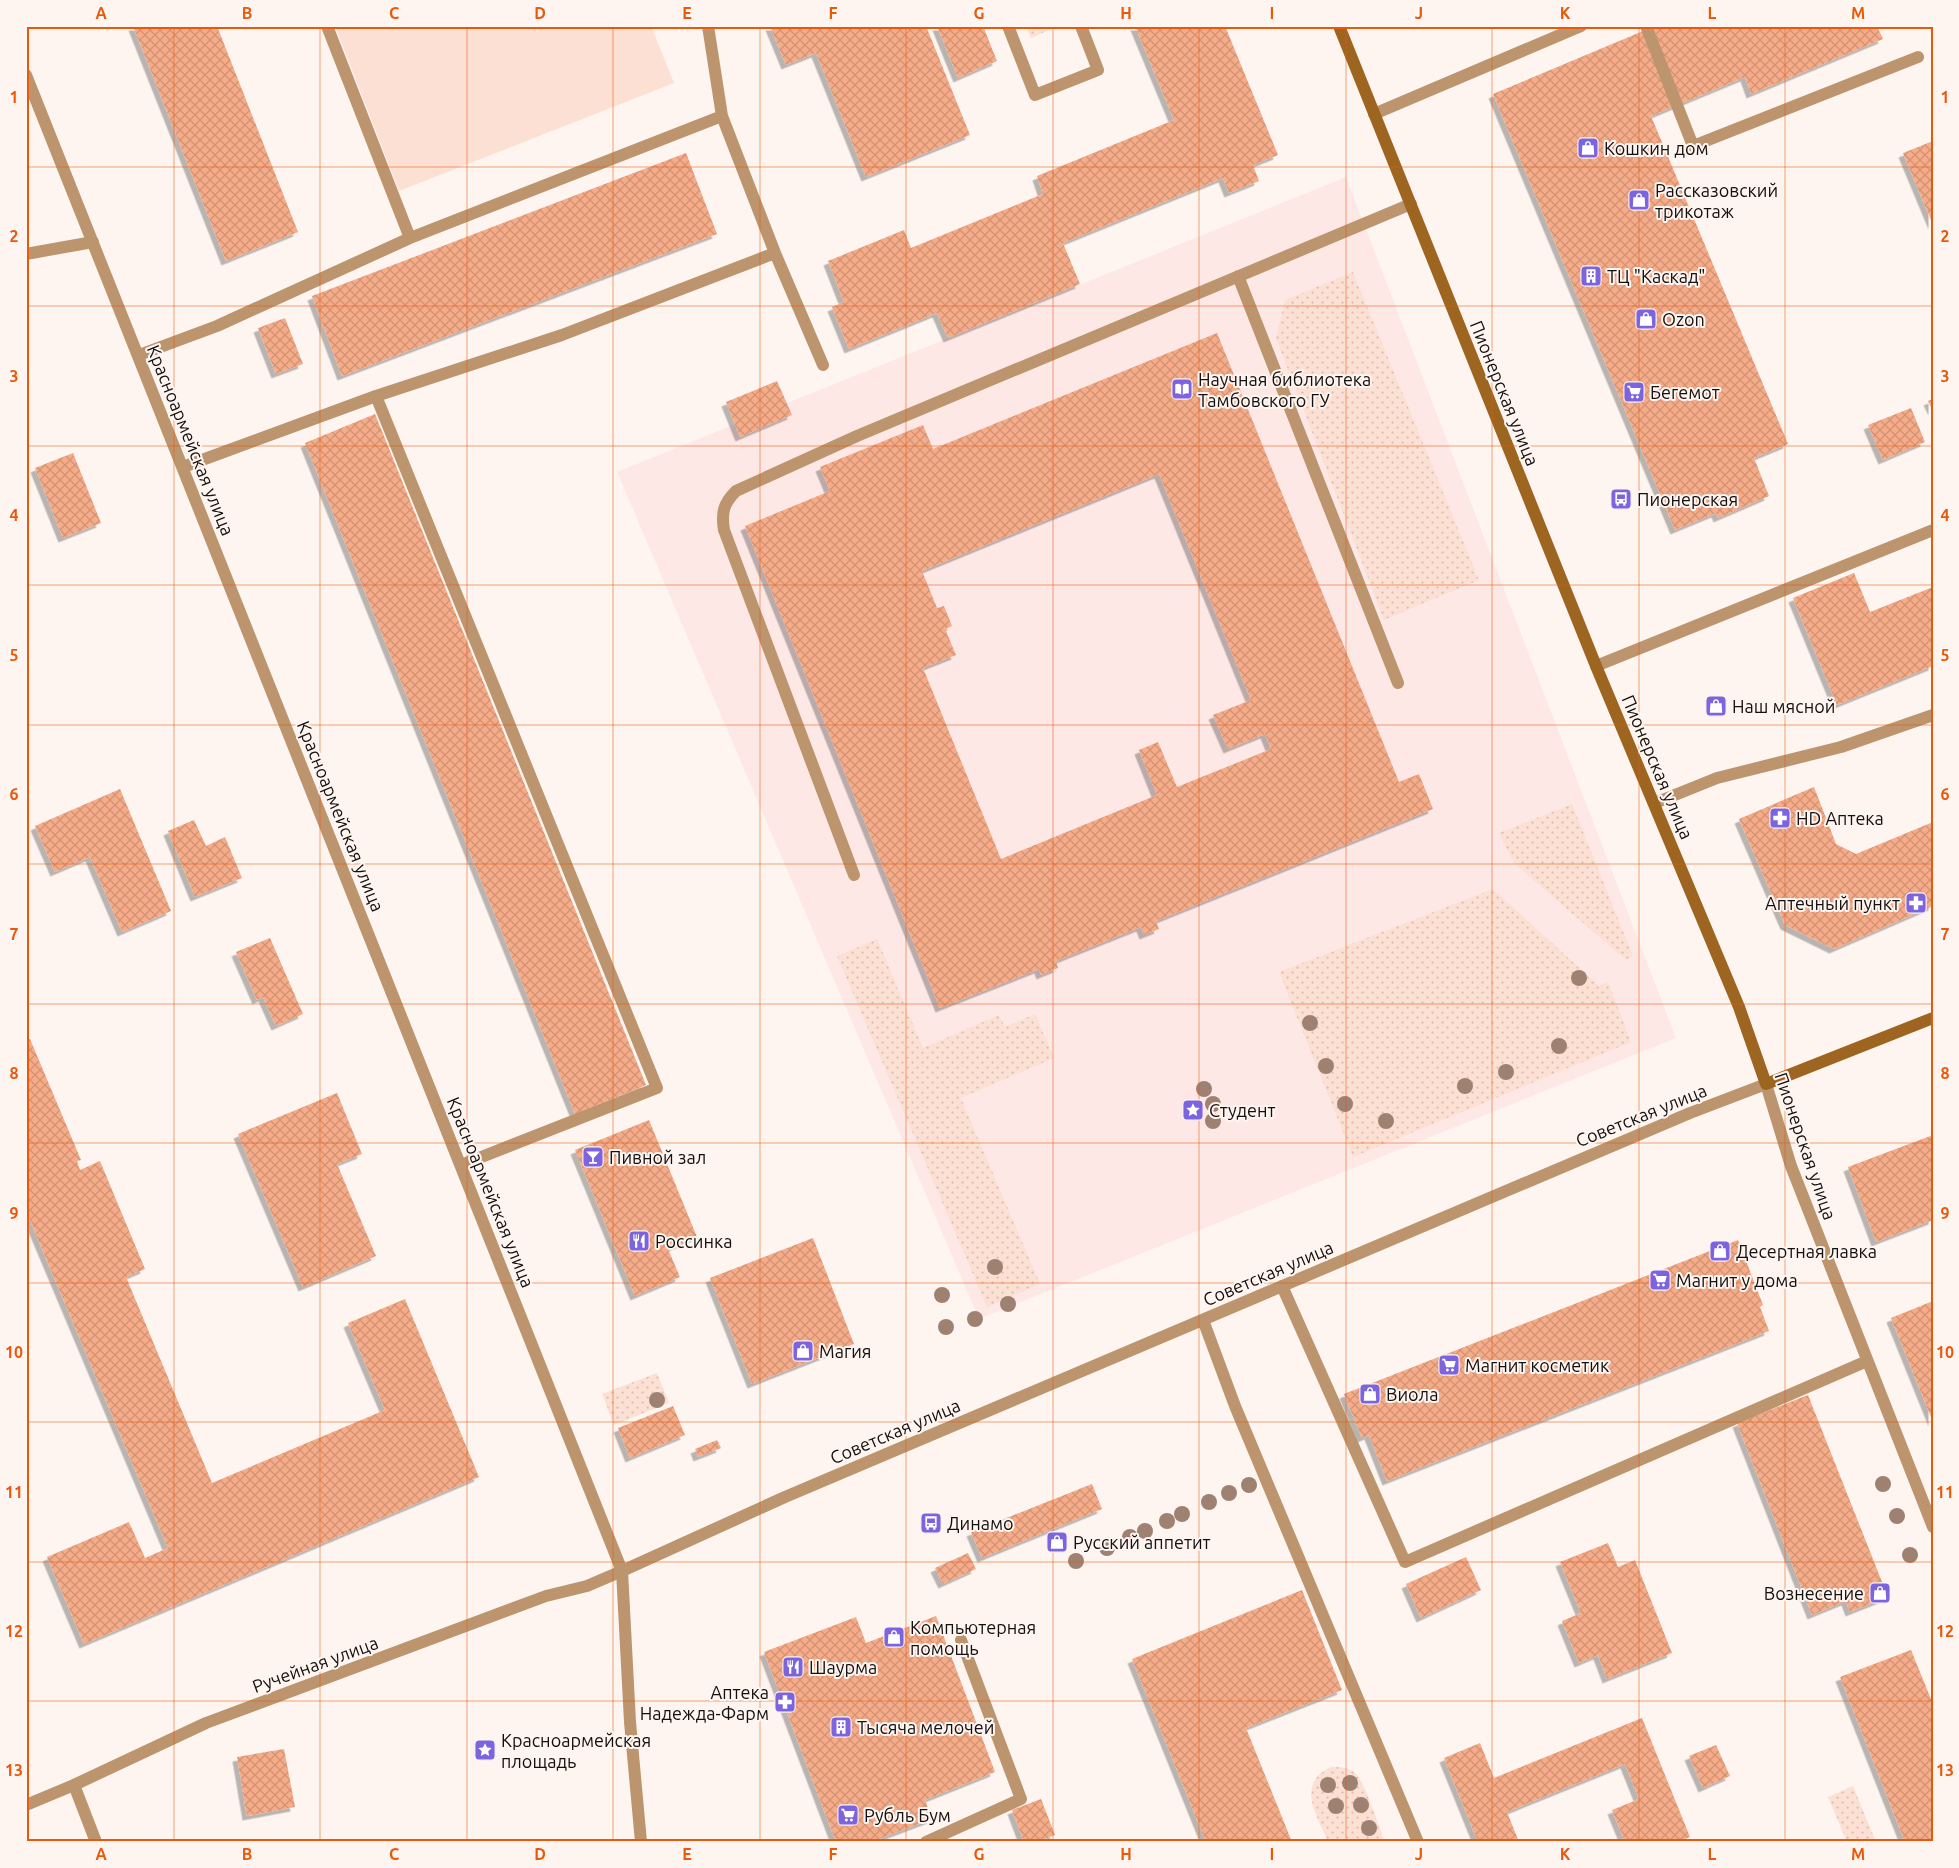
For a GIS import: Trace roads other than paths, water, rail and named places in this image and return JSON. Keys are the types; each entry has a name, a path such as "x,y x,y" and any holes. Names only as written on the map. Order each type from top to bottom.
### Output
{"main road":[{"name":"Пионерская улица","path":"1339,26 1596,666 1739,1007 1766,1084"},
{"name":"Советская улица","path":"1766,1084 1933,1018"}],"street":[{"path":"327,26 410,238"},
{"path":"708,26 722,116 776,253 824,365"},
{"path":"1008,26 1035,95 1098,70 1081,26"},
{"path":"1374,114 1581,26"},
{"path":"1646,26 1693,146 1918,57"},
{"name":"Красноармейская улица","path":"26,75 622,1571 630,1722 641,1842"},
{"path":"139,356 217,326 410,238 722,116"},
{"path":"854,875 724,530 722,516 726,501 736,491 857,436 1411,204"},
{"path":"26,254 93,242"},
{"path":"183,467 242,448 376,396 562,335 776,253"},
{"path":"1238,276 1398,683"},
{"path":"376,396 656,1088 461,1165"},
{"path":"1596,666 1933,530"},
{"path":"1655,803 1718,778 1841,747 1933,715"},
{"name":"Советская улица","path":"622,1571 785,1497 1690,1113 1766,1084"},
{"name":"Пионерская улица","path":"1766,1084 1791,1166 1933,1527"},
{"path":"1282,1286 1405,1562 1867,1361"},
{"path":"1203,1320 1235,1406 1418,1842"},
{"name":"Ручейная улица","path":"26,1805 74,1785 206,1723 546,1596 587,1586 622,1571"},
{"path":"929,1841 1021,1799 961,1640"},
{"path":"74,1785 96,1842"}],"place":[{"name":"Кошкин дом","path":"1588,148"},
{"name":"Рассказовский трикотаж","path":"1639,200"},
{"name":"ТЦ \"Каскад\"","path":"1591,276"},
{"name":"Ozon","path":"1646,319"},
{"name":"Научная библиотека Тамбовского ГУ","path":"1182,389"},
{"name":"Бегемот","path":"1634,392"},
{"name":"Пионерская","path":"1621,499"},
{"name":"Наш мясной","path":"1716,706"},
{"name":"HD Аптека","path":"1780,818"},
{"name":"Аптечный пункт","path":"1916,903"},
{"name":"Студент","path":"1193,1110"},
{"name":"Пивной зал","path":"593,1157"},
{"name":"Россинка","path":"639,1241"},
{"name":"Десертная лавка","path":"1720,1251"},
{"name":"Магнит у дома","path":"1660,1280"},
{"name":"Магия","path":"803,1351"},
{"name":"Магнит косметик","path":"1449,1365"},
{"name":"Виола","path":"1370,1394"},
{"name":"Динамо","path":"931,1523"},
{"name":"Русский аппетит","path":"1057,1542"},
{"name":"Вознесение","path":"1880,1593"},
{"name":"Компьютерная помощь","path":"894,1637"},
{"name":"Шаурма","path":"793,1667"},
{"name":"Аптека Надежда-Фарм","path":"785,1702"},
{"name":"Тысяча мелочей","path":"841,1727"},
{"name":"Красноармейская площадь","path":"485,1750"},
{"name":"Рубль Бум","path":"848,1815"}]}
